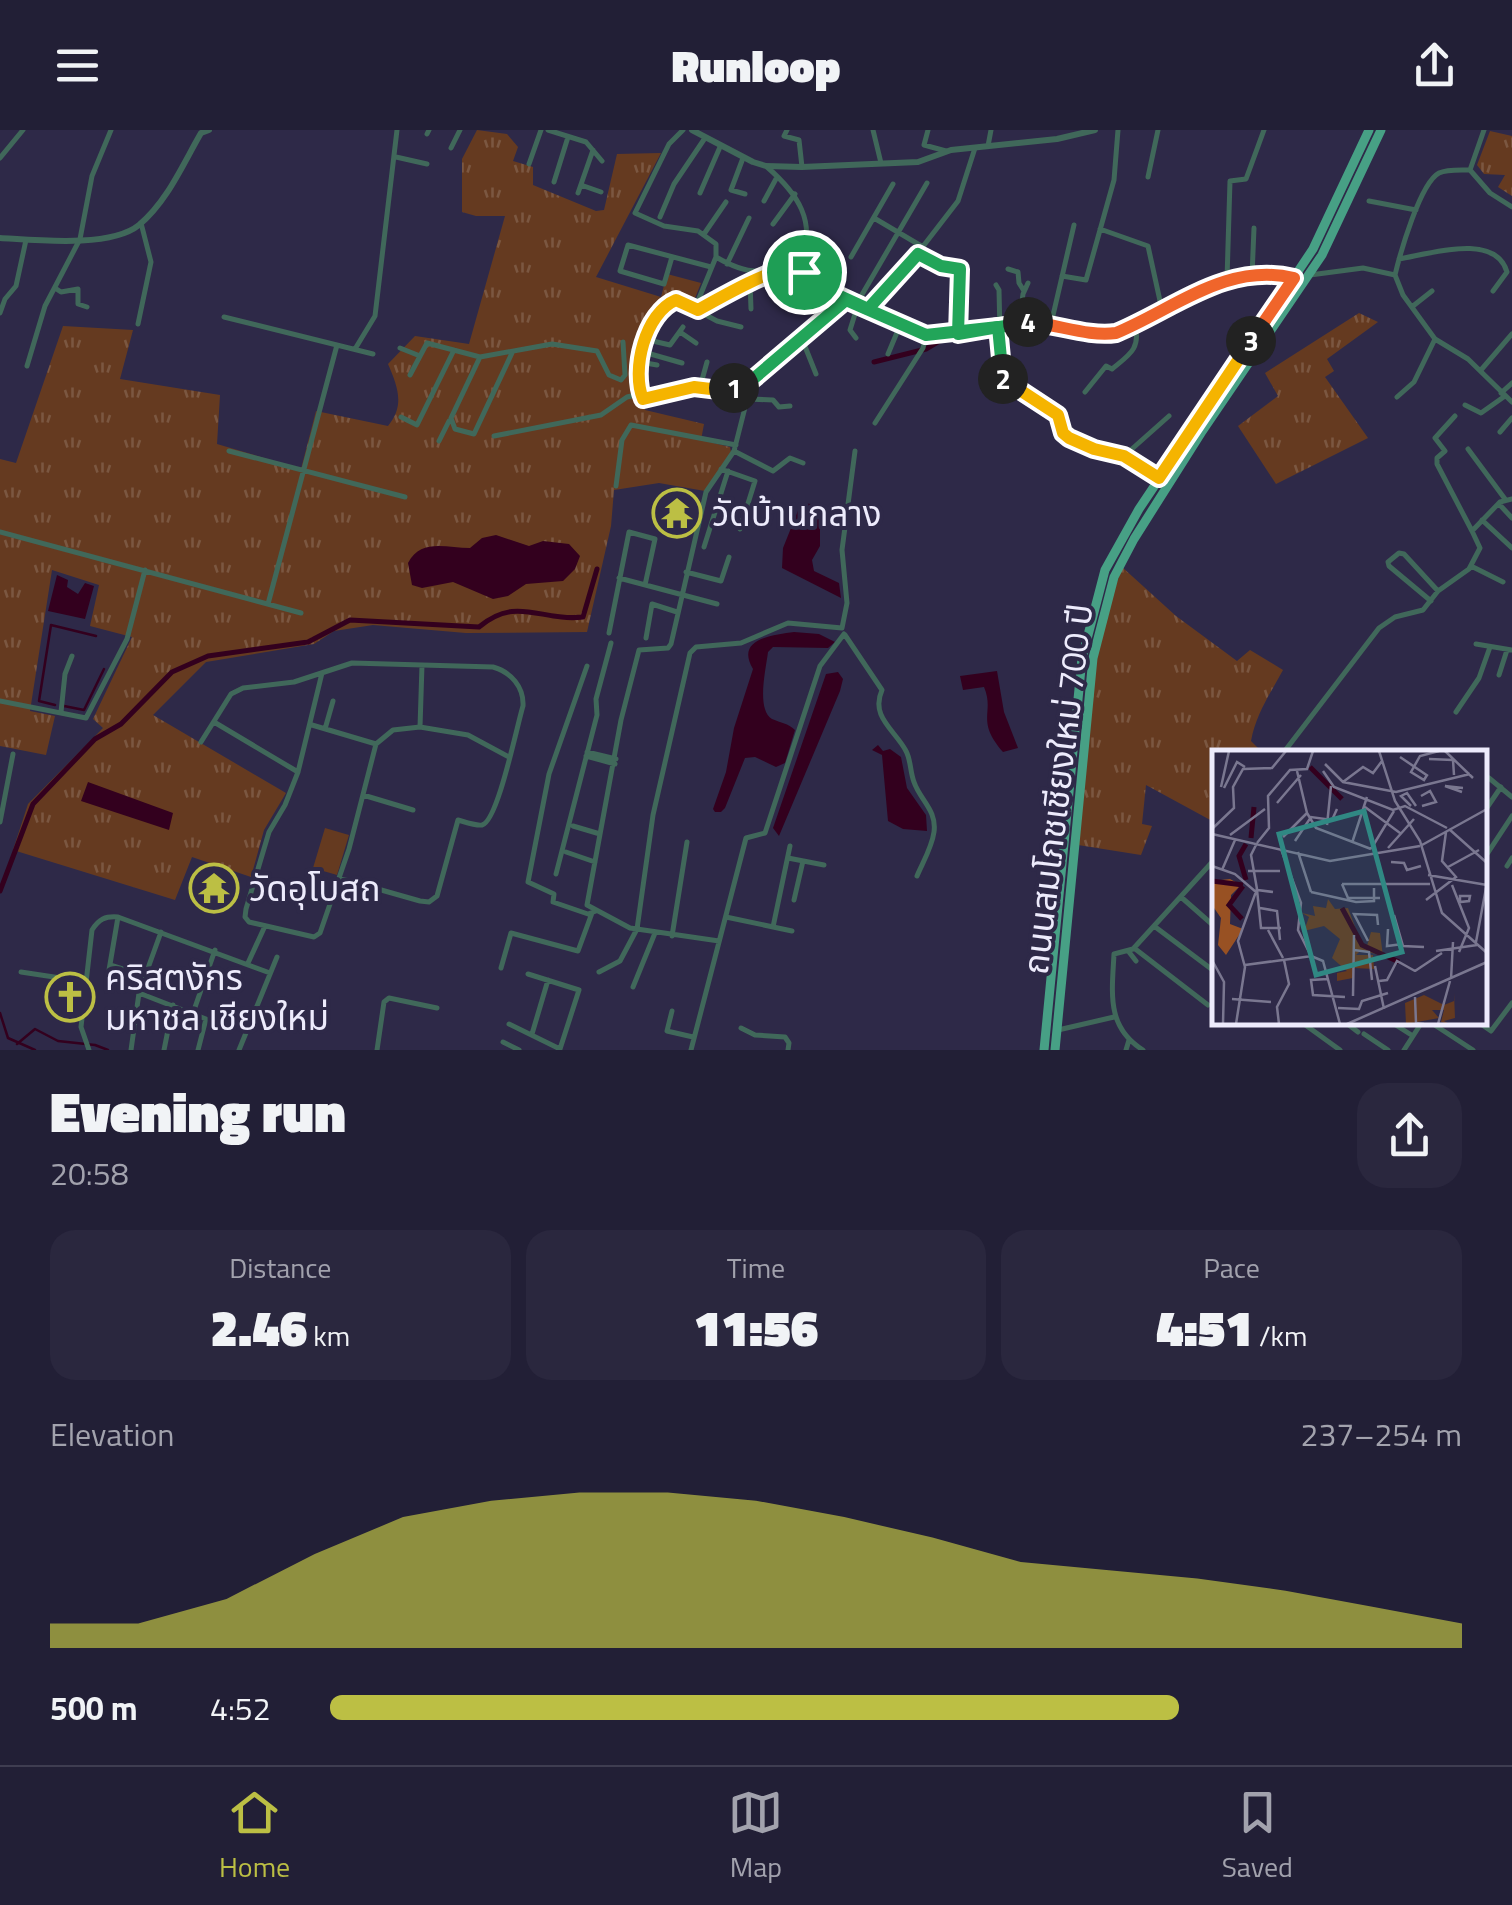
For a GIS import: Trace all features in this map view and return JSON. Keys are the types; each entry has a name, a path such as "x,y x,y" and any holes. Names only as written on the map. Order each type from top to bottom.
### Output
{"main road":[{"name":"ถนนสมโภชเชียงใหม่ 700 ปี","path":"1044,1050 1086,632 1105,570 1159,478 1294,278 1329,218 1369,130"},
{"name":"ถนนสมโภชเชียงใหม่ 700 ปี","path":"1054,1050 1094,658 1114,577 1201,433 1336,230 1381,130"}],"street":[{"path":"0,158 23,130"},
{"path":"26,366 38,323 80,239 92,176 112,130"},
{"path":"355,349 375,316 397,130"},
{"path":"451,148 460,130"},
{"path":"530,164 544,130 586,142 602,161"},
{"path":"684,130 669,144 635,213 664,226 704,234 716,244 716,257 696,309"},
{"path":"692,130 720,147 766,166 802,167 918,162 949,151 1058,139 1096,130"},
{"path":"787,130 784,136 798,140 802,147 802,167"},
{"path":"873,130 881,163"},
{"path":"928,130 924,146 949,151"},
{"path":"988,146 991,130"},
{"path":"1062,276 1086,280 1114,180 1118,130"},
{"path":"1148,177 1158,130"},
{"path":"1227,280 1230,179 1246,180 1264,130"},
{"path":"1470,170 1484,130"},
{"path":"0,238 80,239 125,234 141,224 167,191 201,131"},
{"path":"554,182 568,136"},
{"path":"660,216 674,184 704,138"},
{"path":"700,193 720,147"},
{"path":"868,309 918,254 958,201 975,148"},
{"path":"578,193 593,150"},
{"path":"396,157 427,164"},
{"path":"743,158 731,190 745,194"},
{"path":"696,309 734,294 763,274 800,263 806,250 803,209 795,194 766,166"},
{"path":"1470,170 1490,193 1512,207"},
{"path":"1470,170 1436,175 1416,210 1395,275 1403,295 1435,339 1481,370 1508,398"},
{"path":"764,201 778,176"},
{"path":"580,184 601,192"},
{"path":"851,257 893,184"},
{"path":"856,338 850,330 857,304 927,184"},
{"path":"773,224 795,194"},
{"path":"1369,201 1416,210"},
{"path":"704,234 726,202"},
{"path":"728,264 750,218"},
{"path":"873,218 923,247"},
{"path":"138,324 151,262 141,224"},
{"path":"1051,324 1074,225"},
{"path":"1252,276 1254,228"},
{"path":"1100,229 1148,246 1162,310"},
{"path":"0,313 16,286 26,240"},
{"path":"672,257 664,284 620,271 628,245 711,267"},
{"path":"1399,259 1467,250 1492,252 1506,266 1494,290"},
{"path":"918,254 941,266 960,266 958,334"},
{"path":"716,257 763,274"},
{"path":"800,263 815,281 846,300 926,335 958,334 1019,323 1051,324 1102,335 1135,326 1227,280 1252,276 1294,278"},
{"path":"1309,275 1363,268 1395,275"},
{"path":"1008,269 1018,272 1024,291"},
{"path":"750,282 751,310"},
{"path":"1019,323 1028,283"},
{"path":"996,285 1001,376 1005,382 1058,415 1063,433 1069,438 1124,456 1159,478"},
{"path":"54,288 60,292 78,289 78,304 87,308"},
{"path":"1414,306 1432,291"},
{"path":"740,327 676,300 668,303 644,338 640,351 640,394 647,400 700,387 719,390 752,380 846,300"},
{"path":"224,317 374,354"},
{"path":"888,354 901,323"},
{"path":"1086,392 1106,366 1112,370 1134,351 1138,341 1135,326"},
{"path":"644,338 667,346 682,330 696,343"},
{"path":"1481,370 1512,334"},
{"path":"875,423 923,348 926,335"},
{"path":"802,339 816,374"},
{"path":"1397,397 1414,382 1435,339"},
{"path":"623,342 624,378"},
{"path":"410,374 427,343 480,357 552,344 594,350 612,378 640,380"},
{"path":"268,604 337,344"},
{"path":"400,348 420,356"},
{"path":"401,417 417,424 454,350"},
{"path":"640,351 682,363"},
{"path":"450,418 455,429 474,434 512,353"},
{"path":"439,441 480,357"},
{"path":"639,362 657,365"},
{"path":"700,387 707,362"},
{"path":"704,547 752,380"},
{"path":"1465,404 1481,413 1508,398 1512,383"},
{"path":"494,436 601,415 627,397 640,394"},
{"path":"748,399 773,400 779,406 790,406"},
{"path":"1124,456 1170,416"},
{"path":"1286,750 1379,628 1395,617 1419,612 1438,591 1471,566 1480,548 1437,464 1437,458 1445,451 1435,438 1455,416"},
{"path":"1500,432 1512,418"},
{"path":"616,486 622,440 631,426 735,448 771,470 790,458 803,464"},
{"path":"692,1050 746,838 765,833 820,666 843,631 847,602 842,550 855,450"},
{"path":"1468,450 1506,501 1512,518"},
{"path":"228,451 405,498"},
{"path":"725,470 755,481 740,529"},
{"path":"501,968 511,934 578,951 591,912 587,905 636,655 642,648 670,647 708,486 725,470"},
{"path":"1472,531 1506,501"},
{"path":"1482,520 1512,548"},
{"path":"0,532 300,613"},
{"path":"609,633 629,532 655,539 645,586"},
{"path":"1431,601 1388,562 1404,554 1438,591"},
{"path":"686,572 721,580 729,557"},
{"path":"1471,566 1503,582"},
{"path":"0,701 86,718 126,639 145,570"},
{"path":"620,578 717,604"},
{"path":"646,638 652,604 677,612"},
{"path":"599,972 620,961 636,930 652,815 690,653 696,647 742,643 782,624 802,622 843,631 882,690 880,716 905,748 914,785 933,815 931,845 917,876"},
{"path":"556,874 612,643"},
{"path":"1476,644 1509,650 1499,675"},
{"path":"1456,712 1479,678 1490,647"},
{"path":"61,712 65,674 72,656"},
{"path":"201,742 231,694 243,688 294,682 352,663 493,667 509,675 524,699 492,818 481,825 458,820 437,896 430,902 339,878"},
{"path":"420,727 422,665"},
{"path":"587,666 549,774 528,882 554,894 553,902 636,930 719,941"},
{"path":"322,673 298,772 263,847 246,910 250,922 314,937 320,933 376,744 393,730 420,727 468,735 509,757"},
{"path":"325,729 333,701"},
{"path":"214,722 298,772"},
{"path":"311,725 376,744"},
{"path":"0,822 13,754"},
{"path":"587,754 616,761"},
{"path":"1490,778 1512,797"},
{"path":"1487,808 1501,787"},
{"path":"362,795 413,810"},
{"path":"1487,854 1512,816"},
{"path":"574,826 600,834"},
{"path":"672,936 687,842"},
{"path":"773,927 790,846"},
{"path":"566,852 595,862"},
{"path":"788,858 824,865"},
{"path":"1507,866 1512,858"},
{"path":"794,900 803,860"},
{"path":"1132,950 1212,862"},
{"path":"1181,897 1212,924"},
{"path":"89,1049 80,1027 92,930 106,916 215,950 270,972"},
{"path":"108,976 118,917"},
{"path":"725,917 792,931"},
{"path":"248,963 264,926"},
{"path":"1154,926 1212,970"},
{"path":"131,1050 139,993 161,932"},
{"path":"633,987 656,933"},
{"path":"193,1012 215,950"},
{"path":"1132,950 1136,962"},
{"path":"1143,1050 1129,1040 1114,1017 1114,954 1118,951 1132,950 1208,1005"},
{"path":"239,1050 277,957"},
{"path":"110,965 145,976"},
{"path":"21,972 86,982"},
{"path":"509,1024 561,1049 578,990 528,974"},
{"path":"532,1034 548,980"},
{"path":"139,993 206,1019 198,1050"},
{"path":"377,1050 384,1002 389,998 437,1008"},
{"path":"1482,1025 1491,1032 1512,1003"},
{"path":"164,1050 172,1005"},
{"path":"672,1011 668,1031 694,1038"},
{"path":"1056,1030 1114,1017"},
{"path":"1306,1025 1340,1050"},
{"path":"1316,1032 1322,1025"},
{"path":"1349,1025 1388,1050"},
{"path":"1396,1025 1413,1036"},
{"path":"1418,1050 1406,1047 1420,1025"},
{"path":"1435,1025 1473,1050"},
{"path":"740,1028 755,1036 785,1037 788,1050"},
{"path":"1126,1050 1129,1040"},
{"path":"503,1042 519,1050"}],"green space":[{"path":"477,130 507,134 518,147 513,161 533,167 533,185 596,211 604,210 617,154 661,153 596,277 661,297 667,274 701,283 693,303 676,298 654,322 640,355 640,386 645,410 704,424 701,440 730,447 731,452 705,491 659,483 614,490 611,526 587,632 466,633 373,625 334,631 314,644 206,662 153,715 286,793 264,830 251,877 192,857 175,900 13,850 28,804 103,728 93,719 132,637 90,626 99,585 52,570 30,711 55,716 46,755 0,746 0,459 16,463 63,326 133,330 120,379 220,395 217,444 301,469 316,411 388,426 397,411 398,396 388,364 415,336 469,344 505,216 462,212 462,159"},
{"path":"1490,131 1512,136 1512,196 1498,187 1505,175 1484,174 1477,165"},
{"path":"1359,313 1378,322 1327,359 1334,371 1325,377 1368,438 1276,484 1238,426 1278,396 1265,373"},
{"path":"1122,567 1176,616 1237,661 1250,650 1283,670 1253,731 1251,741 1260,750 1212,750 1212,821 1146,785 1142,824 1152,826 1141,855 1078,845 1102,628"},
{"path":"325,828 349,835 337,875 313,868"}],"shaded area":[{"path":"801,503 820,511 820,546 812,560 814,571 839,583 841,598 782,568 783,548"},
{"path":"496,535 529,546 543,541 569,544 580,556 575,569 563,581 526,584 508,596 493,599 453,582 422,588 412,585 408,563 420,550 435,546 470,548 482,538"},
{"path":"57,575 68,580 67,587 78,594 85,583 94,586 85,619 48,611"},
{"path":"794,632 819,634 835,642 828,648 773,647 768,652 764,707 772,719 795,730 785,763 776,767 755,757 745,758 725,808 715,812 734,728 753,669 749,651 759,640"},
{"path":"997,671 1004,712 1018,748 1003,752 990,732 984,687 963,690 960,676"},
{"path":"838,672 843,679 840,691 779,836 773,828 826,674"},
{"path":"878,745 883,751 890,749 901,757 907,788 926,815 927,831 903,829 888,821 882,755 872,750"},
{"path":"88,782 173,813 169,830 81,801"}],"waterway":[{"path":"1130,325 1212,279 1292,270"},
{"path":"874,362 926,349 946,337 1026,325 1108,338 1124,332"},
{"path":"0,891 33,804 95,739 121,724 172,672 208,656 308,642 350,620 479,627 505,613 518,611 583,617 597,569"},
{"path":"55,705 39,701 51,625 96,636"},
{"path":"64,706 84,710 104,669"},
{"path":"0,1013 8,1038 35,1050"},
{"path":"17,1044 35,1029 58,1041 108,1050"}],"place":[{"name":"วัดบ้านกลาง","path":"677,513"},
{"name":"วัดอุโบสถ","path":"214,888"},
{"name":"คริสตงักร มหาชล เชียงใหม่","path":"70,997"}],"route":[{"path":"804,272 800,263 763,274 734,294 698,310 676,300 668,303 642,344 639,362 643,399 694,387 719,390 746,384 846,300 926,335 958,334 998,327 1001,376 1005,382 1058,415 1065,436 1086,447 1124,456 1159,478 1294,278 1252,276 1212,284 1116,333 1102,335 1025,322 958,334 960,269 941,266 918,254 868,309 831,292 804,272"}]}
